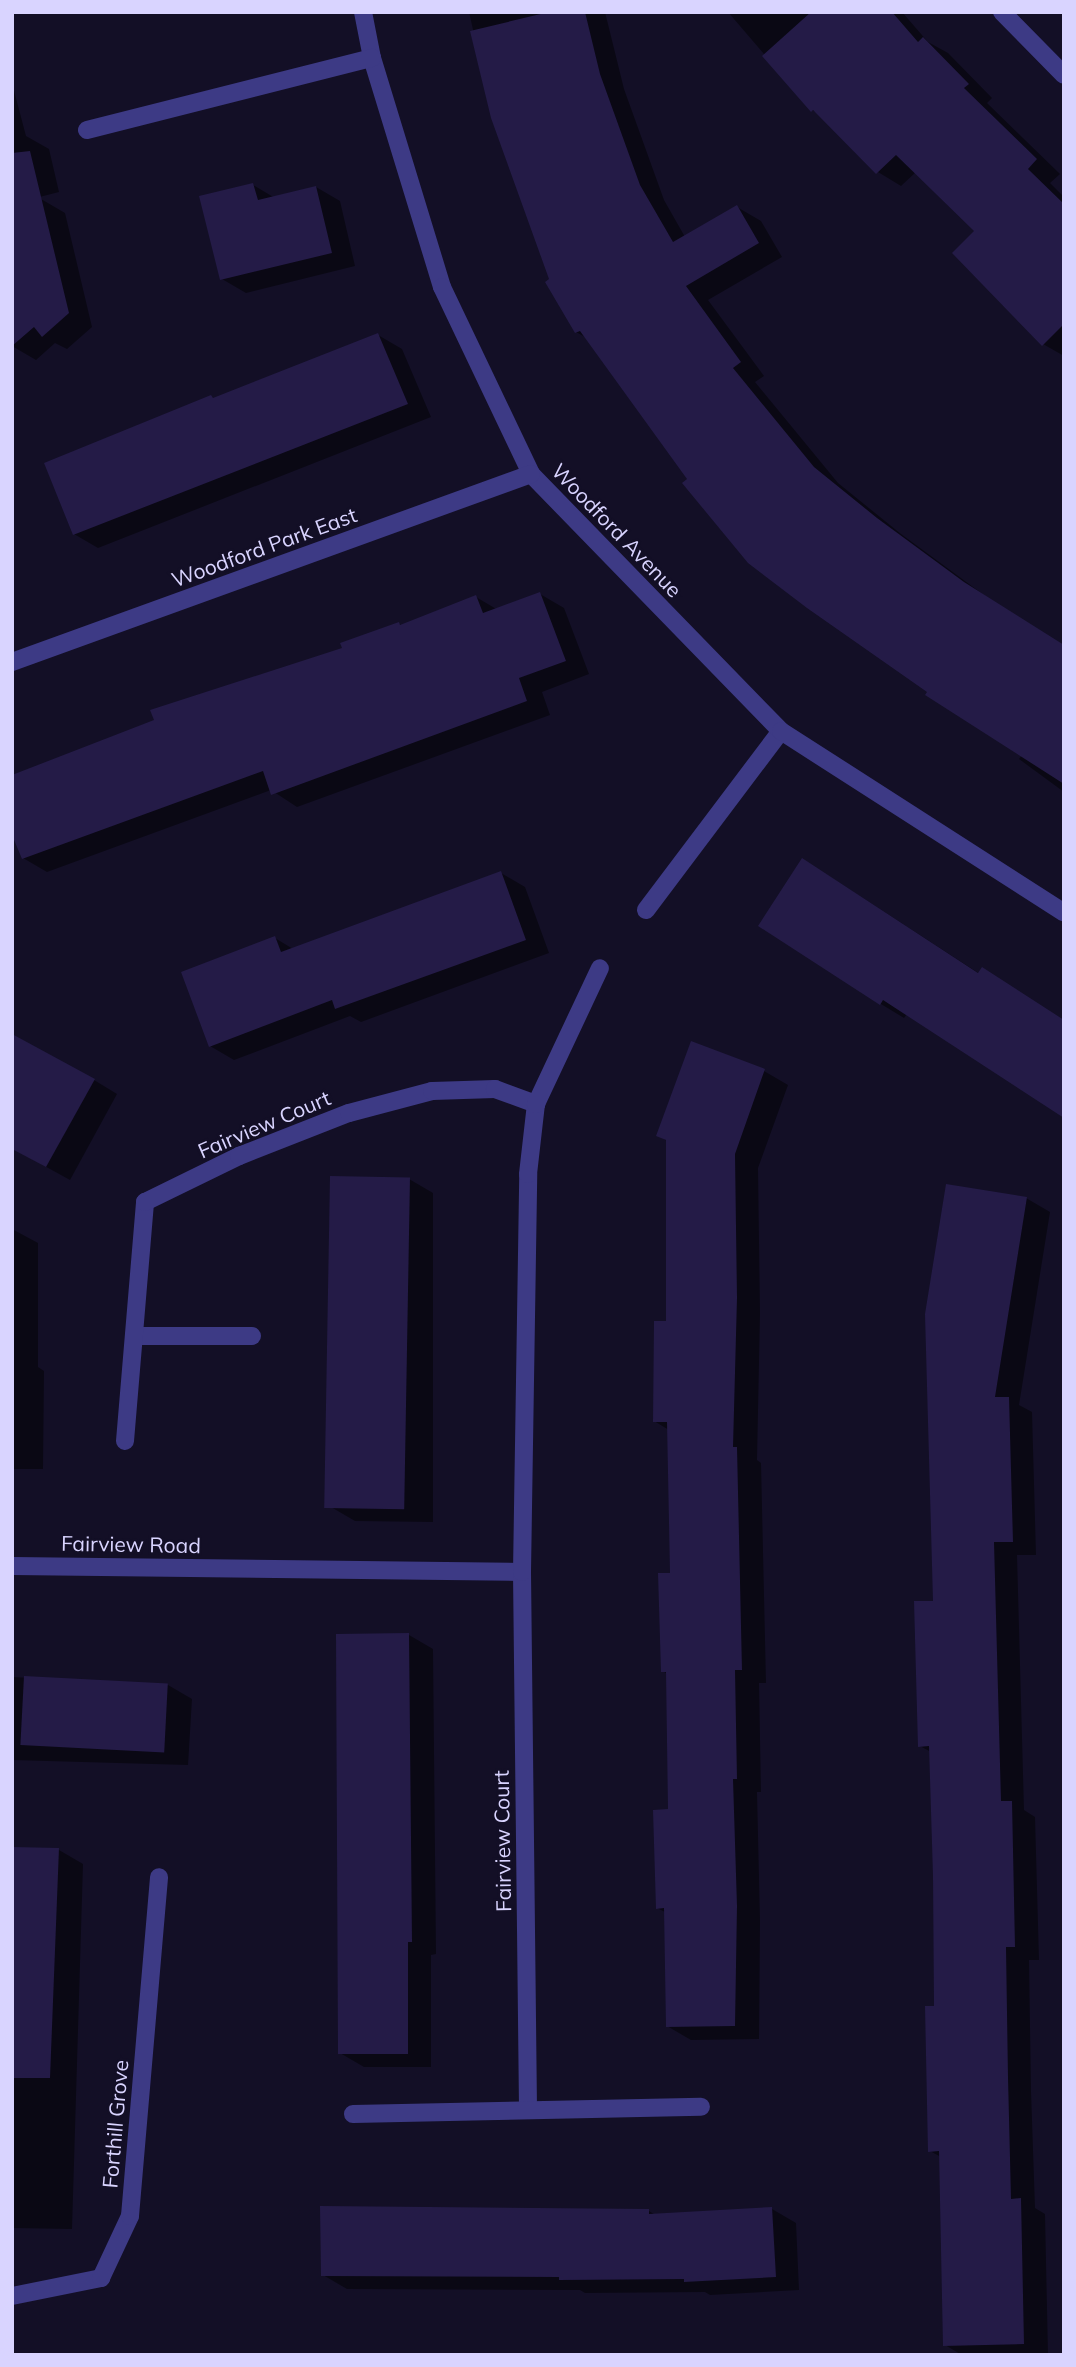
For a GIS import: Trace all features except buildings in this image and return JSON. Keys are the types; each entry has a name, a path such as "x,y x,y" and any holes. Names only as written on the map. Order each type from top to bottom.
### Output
{"street":[{"name":"Woodford Avenue","path":"363,12 372,58 442,287 531,474 781,731 1064,913"},
{"path":"1002,12 1064,75"},
{"path":"87,130 372,58"},
{"name":"Woodford Park East","path":"12,662 531,474"},
{"path":"646,910 781,731"},
{"name":"Fairview Court","path":"528,2109 522,1572 528,1174 536,1104 600,968"},
{"name":"Fairview Court","path":"125,1441 145,1202 239,1156 336,1118 432,1091 495,1089 536,1104"},
{"path":"134,1336 252,1336"},
{"name":"Fairview Road","path":"12,1566 522,1572"},
{"name":"Forthill Grove","path":"12,2296 101,2278 130,2216 159,1877"},
{"path":"353,2115 528,2109 701,2108"}]}
